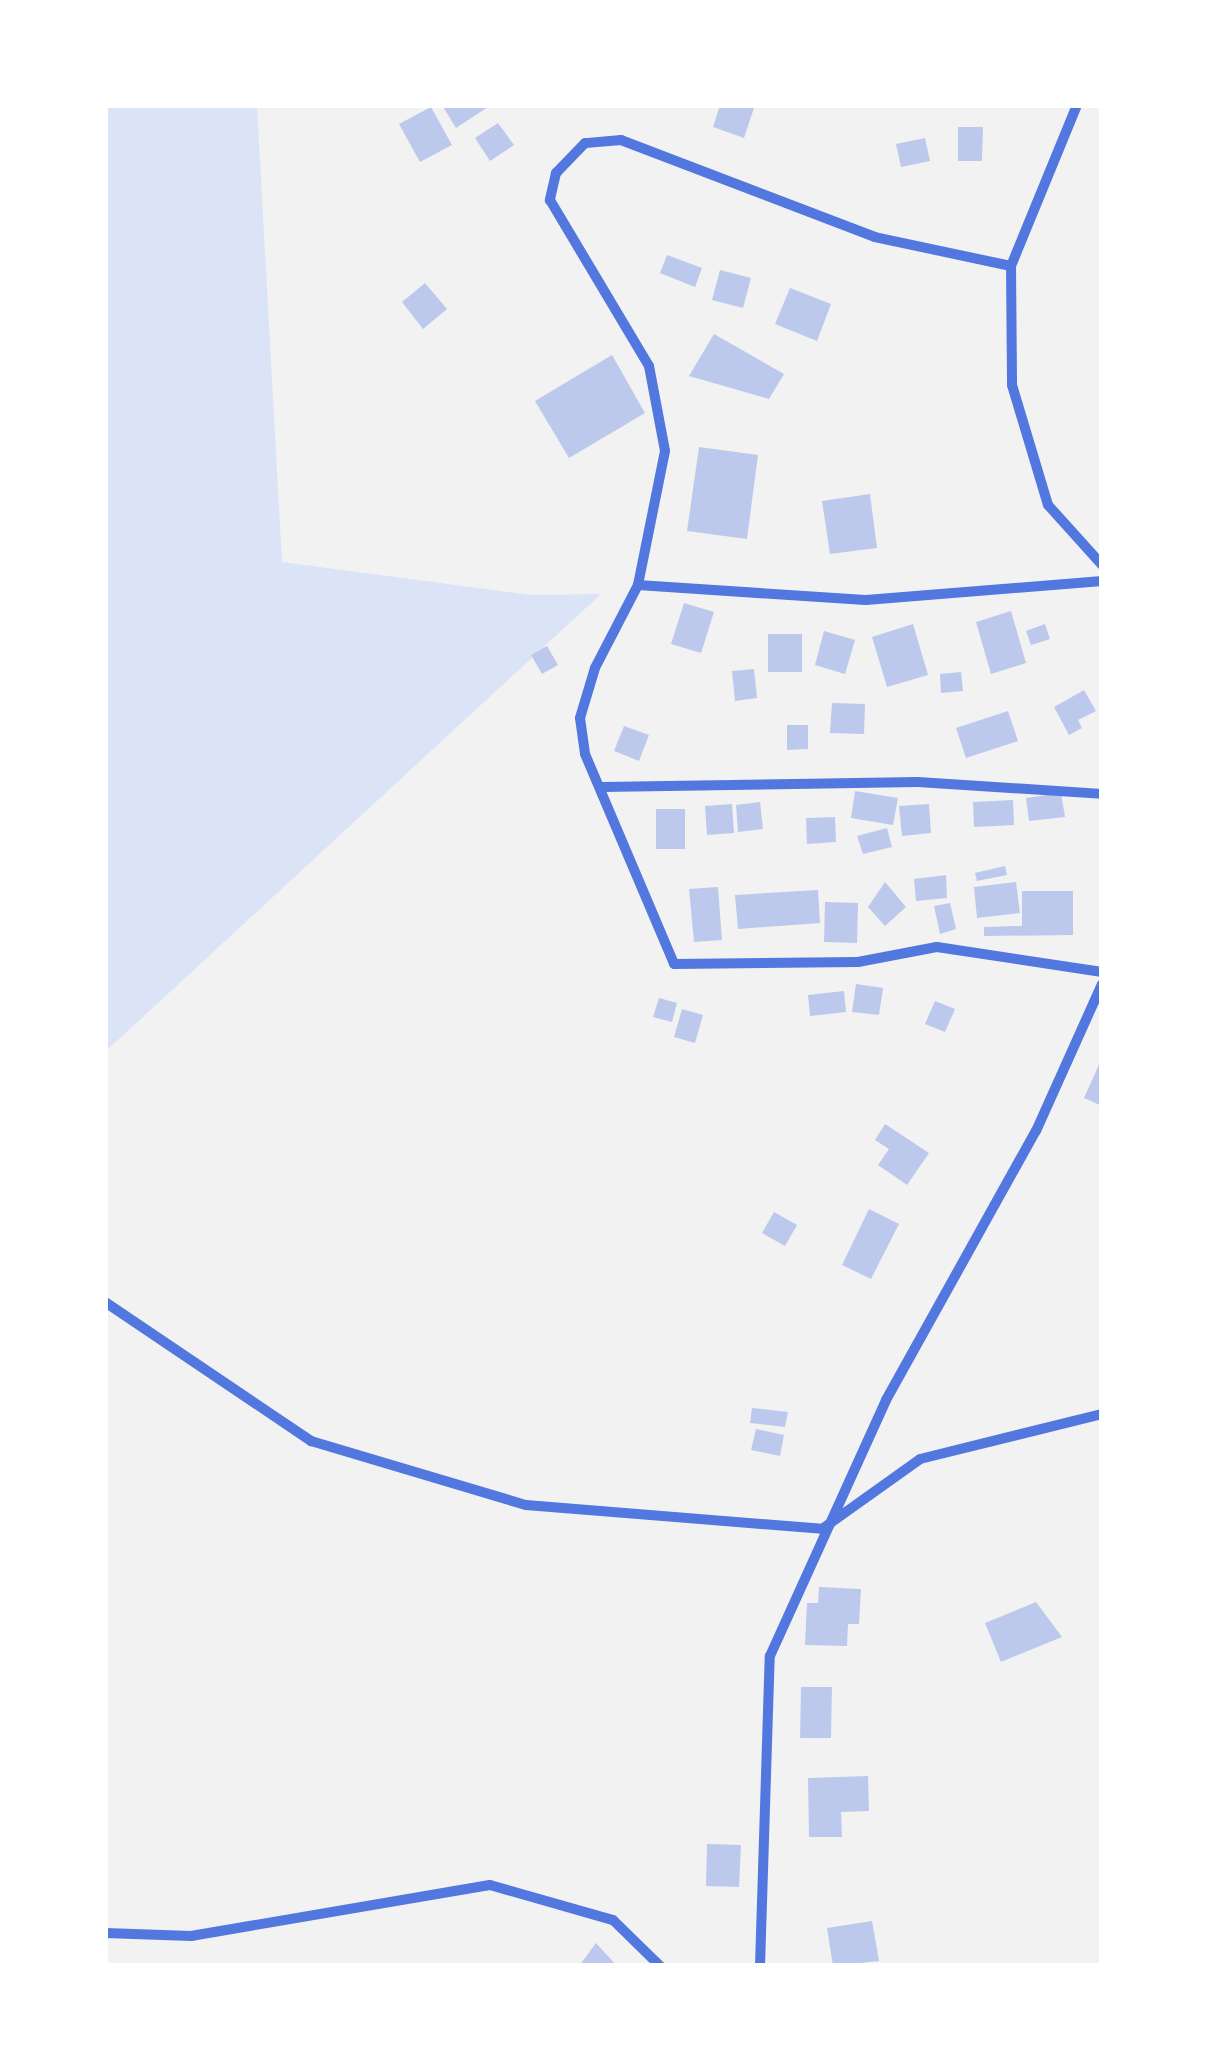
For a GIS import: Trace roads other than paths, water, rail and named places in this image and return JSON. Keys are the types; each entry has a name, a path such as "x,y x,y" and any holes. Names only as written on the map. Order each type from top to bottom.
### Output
{"street":[{"path":"1076,105 1010,266 1012,385 1048,505 1102,565"},
{"path":"1010,266 875,237 621,140 585,143 556,172 550,200 650,366 665,451 638,585 595,668 580,718 584,754 602,787 674,964 858,962 937,947 1102,972"},
{"path":"638,585 866,600 1102,581"},
{"path":"602,787 918,782 1102,794"},
{"path":"760,1966 770,1656 822,1529 1036,1130 1102,984"},
{"path":"105,1302 311,1441 526,1504 822,1529 920,1459 1102,1414"},
{"path":"105,1933 190,1936 490,1885 612,1920 660,1966"}]}
